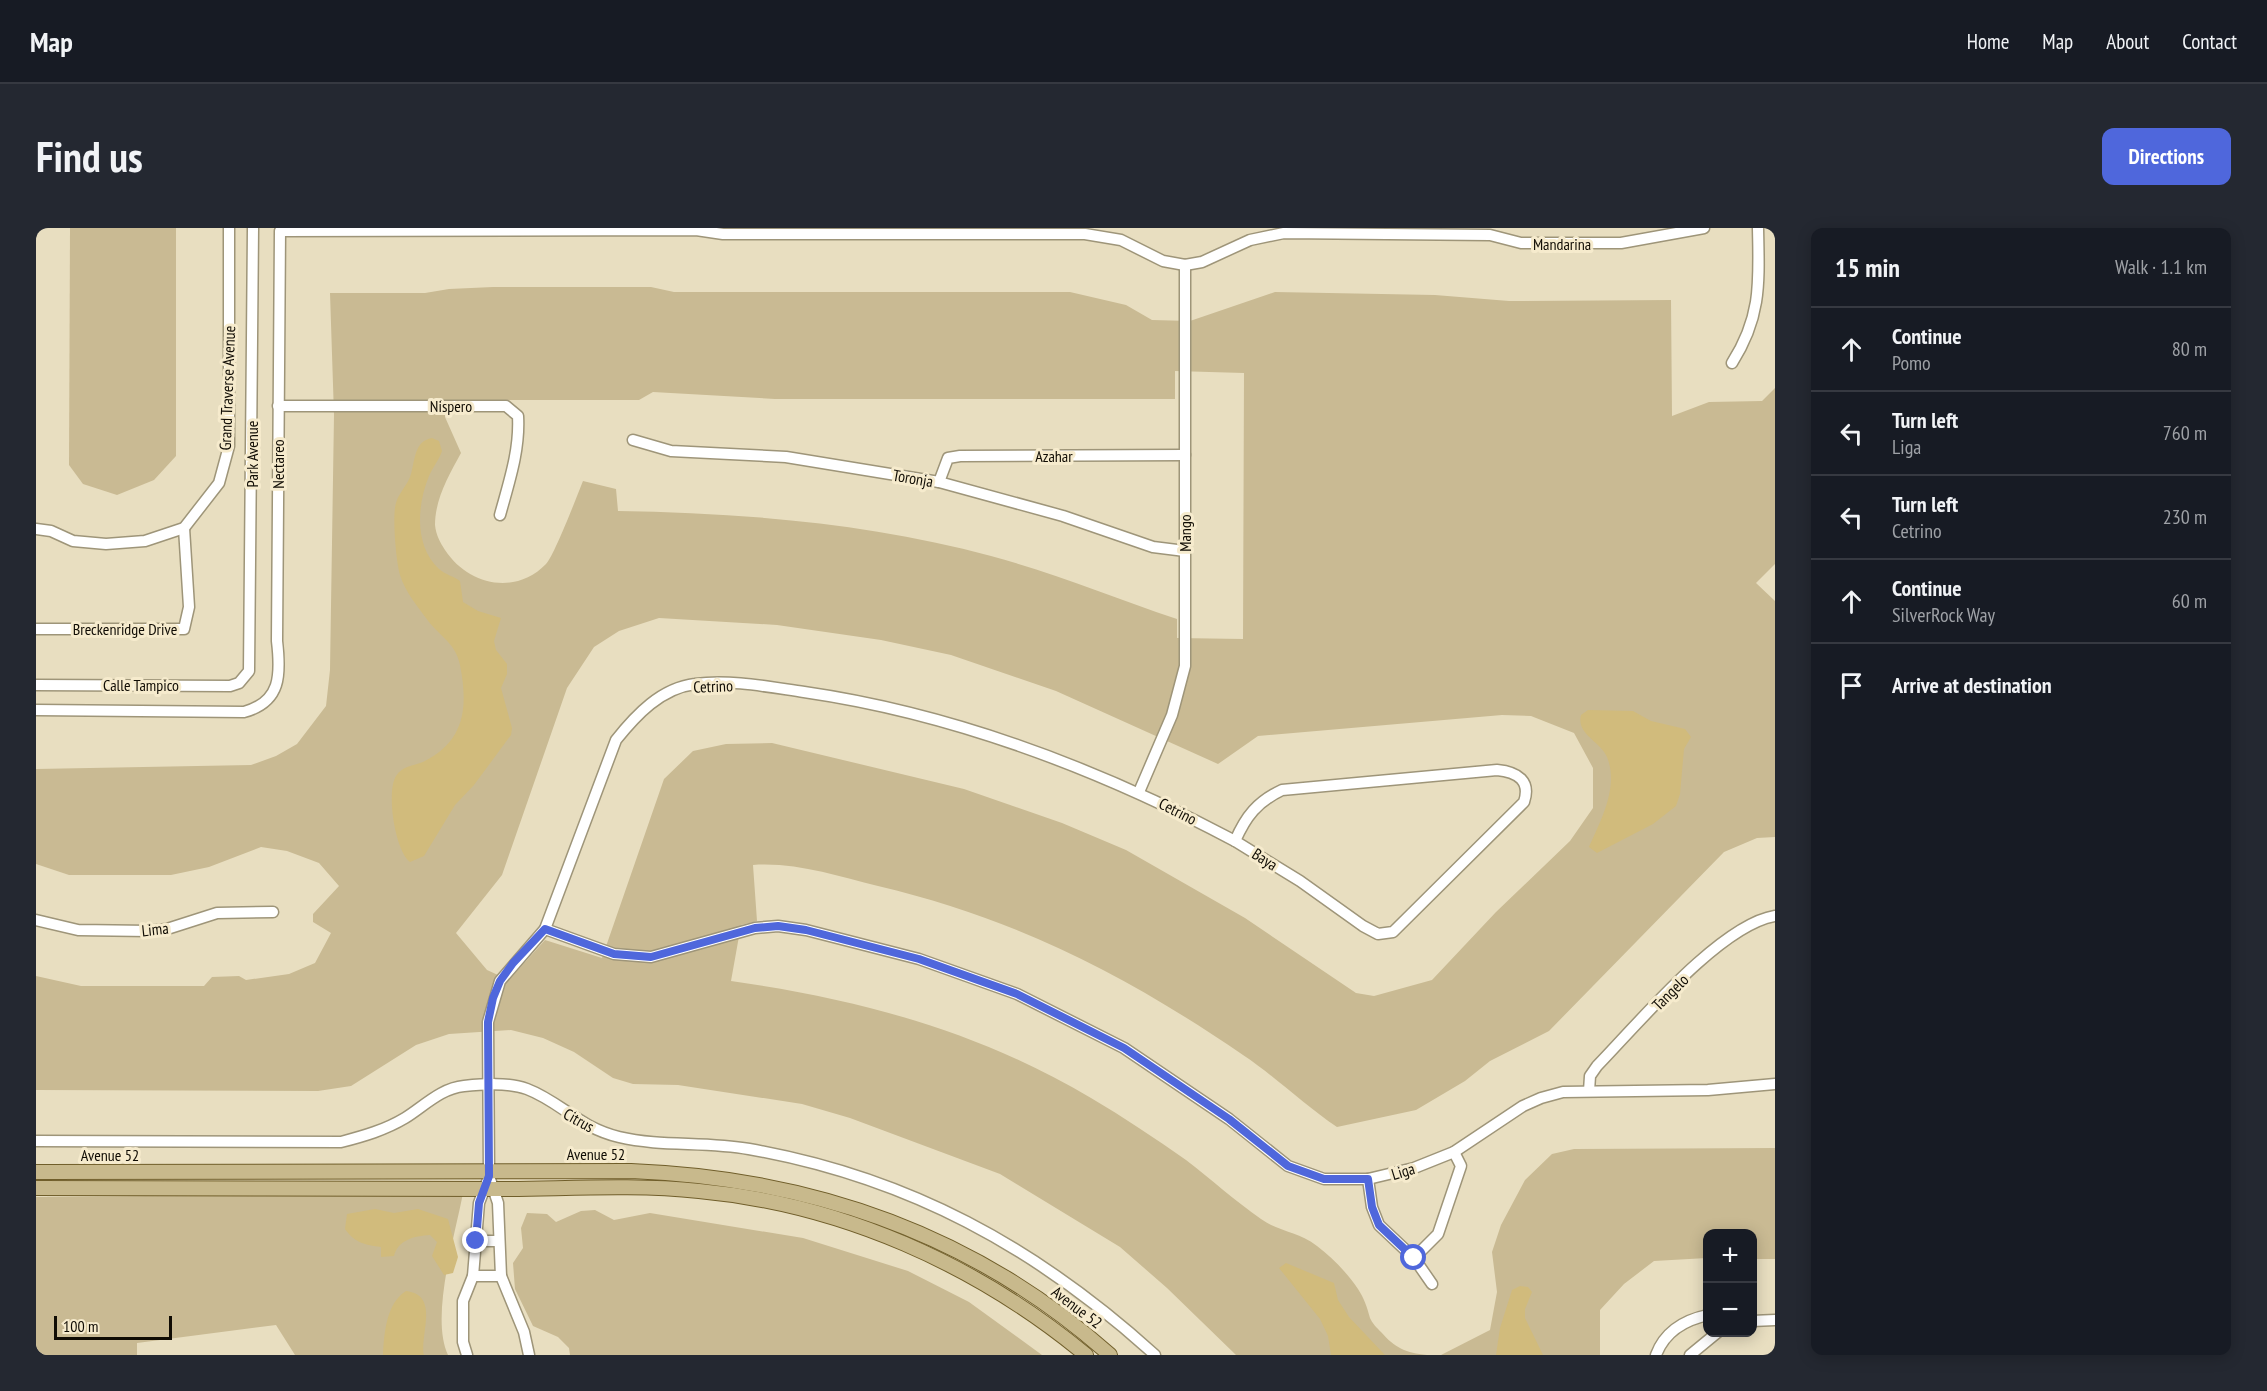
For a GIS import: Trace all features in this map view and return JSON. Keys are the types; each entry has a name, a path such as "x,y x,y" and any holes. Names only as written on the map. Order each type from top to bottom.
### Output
{"main road":[{"name":"Avenue 52","path":"36,1188 489,1181 631,1171 709,1176 761,1184 848,1205 930,1237 1004,1276 1066,1317 1110,1355"},
{"name":"Avenue 52","path":"36,1172 489,1181 698,1191 752,1198 814,1212 897,1240 981,1281 1025,1309 1086,1355"}],"street":[{"name":"Grand Traverse Avenue","path":"184,528 219,483 229,446 229,228"},
{"name":"Park Avenue","path":"244,678 249,671 250,651 253,228"},
{"name":"Mandarina","path":"1185,265 1202,262 1250,240 1284,233 1490,235 1521,243 1610,243 1638,241 1704,228"},
{"path":"1732,363 1746,342 1759,299 1758,228"},
{"name":"Nectareo","path":"36,710 244,712 260,708 271,696 278,681 279,662 277,641 280,231 696,230 723,234 1085,234 1121,240 1163,261 1185,265"},
{"name":"Mango","path":"1139,792 1172,715 1185,666 1185,265"},
{"name":"Nispero","path":"278,406 506,406 518,416 519,428 516,454 500,515"},
{"name":"Toronja","path":"633,440 671,451 786,457 939,482 1063,516 1153,547 1185,551"},
{"name":"Azahar","path":"939,482 948,458 960,456 1185,455"},
{"path":"36,530 51,531 73,540 106,544 144,540 184,528"},
{"name":"Breckenridge Drive","path":"36,629 184,629 189,607 184,528"},
{"name":"Calle Tampico","path":"36,685 230,686 244,678"},
{"name":"Cetrino","path":"489,1181 488,1022 493,998 500,981 513,963 545,929 615,740 635,717 659,697 694,684 727,684 814,693 947,721 1053,756 1139,792 1234,840"},
{"name":"Baya","path":"1497,770 1512,771 1520,777 1528,791 1524,802 1393,932 1378,934 1363,926 1300,881 1234,840 1251,810 1264,798 1281,790 1497,770"},
{"name":"Lima","path":"36,920 78,930 148,931 167,929 217,913 273,912"},
{"name":"Tangelo","path":"1589,1091 1590,1076 1597,1066 1716,948 1745,927 1775,916"},
{"name":"Liga","path":"545,929 614,954 651,957 755,928 778,926 806,930 919,959 1017,994 1124,1048 1229,1119 1288,1166 1324,1179 1368,1179 1414,1168 1454,1152 1541,1098 1563,1092 1708,1090 1775,1084"},
{"name":"Citrus","path":"36,1141 341,1142 382,1129 445,1091 461,1086 489,1085 526,1089 583,1125 604,1133 630,1140 703,1143 758,1150 803,1159 903,1191 989,1232 1029,1256 1108,1312 1155,1355"},
{"path":"1414,1258 1438,1234 1461,1166 1454,1152"},
{"path":"1368,1179 1372,1207 1379,1225 1414,1258 1432,1284"},
{"path":"467,1355 463,1342 463,1300 473,1276 479,1203 489,1181"},
{"path":"489,1181 498,1203 501,1276 524,1332 529,1355"},
{"path":"476,1241 499,1241"},
{"path":"473,1276 501,1276"},
{"path":"1656,1355 1665,1337 1683,1321 1703,1316"},
{"path":"1757,1321 1775,1320"},
{"path":"1690,1355 1712,1337"}],"shaded area":[{"path":"70,228 176,228 176,456 154,480 117,495 83,484 69,465"},
{"path":"651,287 674,292 1070,292 1126,305 1152,320 1190,321 1275,292 1435,295 1509,301 1671,300 1672,416 1709,402 1762,401 1775,388 1775,564 1756,583 1775,601 1775,837 1757,838 1724,852 1549,1031 1490,1061 1465,1081 1416,1110 1337,1127 1255,1064 1199,1026 1156,999 1069,953 1024,933 929,899 816,871 785,866 753,865 757,921 741,925 731,981 825,997 917,1021 961,1036 1048,1074 1103,1105 1163,1144 1261,1219 1275,1227 1303,1237 1317,1246 1334,1260 1354,1283 1364,1299 1371,1320 1386,1338 1401,1349 1427,1355 1236,1355 1167,1288 1120,1247 1000,1174 850,1118 802,1104 678,1085 633,1084 613,1078 574,1052 543,1038 511,1030 449,1034 416,1045 351,1086 318,1091 36,1090 36,976 81,986 204,986 212,977 239,976 246,980 289,974 315,963 331,933 313,922 313,914 339,886 319,863 287,851 261,847 209,867 171,875 69,875 36,864 36,769 251,765 276,756 297,744 326,706 330,670 334,415 330,293 425,293 449,289","holes":["1175,371 1244,373 1243,639 1177,638 1177,619 1038,570 991,556 899,535 806,522 712,514 618,511 616,489 583,481 550,559 534,574 520,580 506,583 492,582 466,571 445,550 435,525 440,497 461,453 445,417 446,400 639,400 653,392 775,399 1175,399","659,618 777,625 881,640 951,655 1056,691 1218,764 1258,736 1502,715 1531,716 1574,733 1593,768 1593,808 1570,841 1496,912 1432,980 1374,996 1356,993 1245,918 1126,850 1062,823 964,789 772,743 726,744 693,751 664,779 602,958 545,940 509,980 487,970 456,933 502,875 567,688 594,647 619,631"]},
{"path":"432,438 439,441 442,451 429,476 422,500 420,525 425,549 439,569 460,581 463,602 478,611 501,618 494,641 496,650 507,664 507,674 501,688 512,728 511,735 474,785 455,805 424,856 410,862 396,834 392,807 393,784 401,770 423,762 448,744 461,721 464,694 458,658 452,646 429,622 405,588 400,575 396,549 394,518 396,503 410,478 418,447"},
{"path":"1588,710 1633,711 1651,721 1685,729 1691,737 1684,749 1680,794 1676,806 1653,824 1597,853 1589,847 1607,803 1611,780 1610,768 1604,751 1585,732 1580,722 1581,715"},
{"path":"1775,1148 1775,1259 1757,1259 1757,1229 1703,1229 1703,1258 1654,1261 1624,1284 1600,1310 1600,1355 1441,1355 1490,1330 1497,1292 1492,1252 1501,1225 1525,1180 1552,1154 1574,1149"},
{"path":"463,1193 443,1298 443,1339 448,1355 295,1355 276,1325 137,1343 137,1355 36,1355 36,1197"},
{"path":"375,1209 394,1213 418,1209 448,1219 458,1257 453,1273 444,1275 432,1256 437,1242 430,1235 408,1240 399,1246 394,1256 381,1257 381,1247 357,1240 345,1229 347,1214"},
{"path":"595,1210 614,1220 650,1213 803,1238 908,1271 969,1302 1042,1355 570,1355 569,1348 558,1337 533,1326 515,1289 513,1263 523,1248 521,1228 527,1213 547,1214 556,1222 581,1211"},
{"path":"1286,1263 1334,1283 1338,1300 1349,1317 1385,1355 1331,1355 1328,1336 1320,1319 1279,1268"},
{"path":"1520,1286 1528,1287 1532,1292 1525,1309 1525,1318 1543,1355 1496,1355 1500,1328 1512,1290"},
{"path":"406,1291 416,1294 423,1300 426,1307 424,1355 383,1355 385,1329 390,1311 399,1296"}],"route":[{"path":"476,1241 479,1203 489,1176 488,1022 493,998 500,981 529,945 545,929 614,954 651,957 755,928 778,926 806,930 919,959 1017,994 1069,1019 1124,1048 1162,1072 1229,1119 1288,1166 1304,1174 1324,1179 1346,1181 1368,1179 1372,1207 1379,1225 1390,1238 1402,1245 1414,1258"}]}
